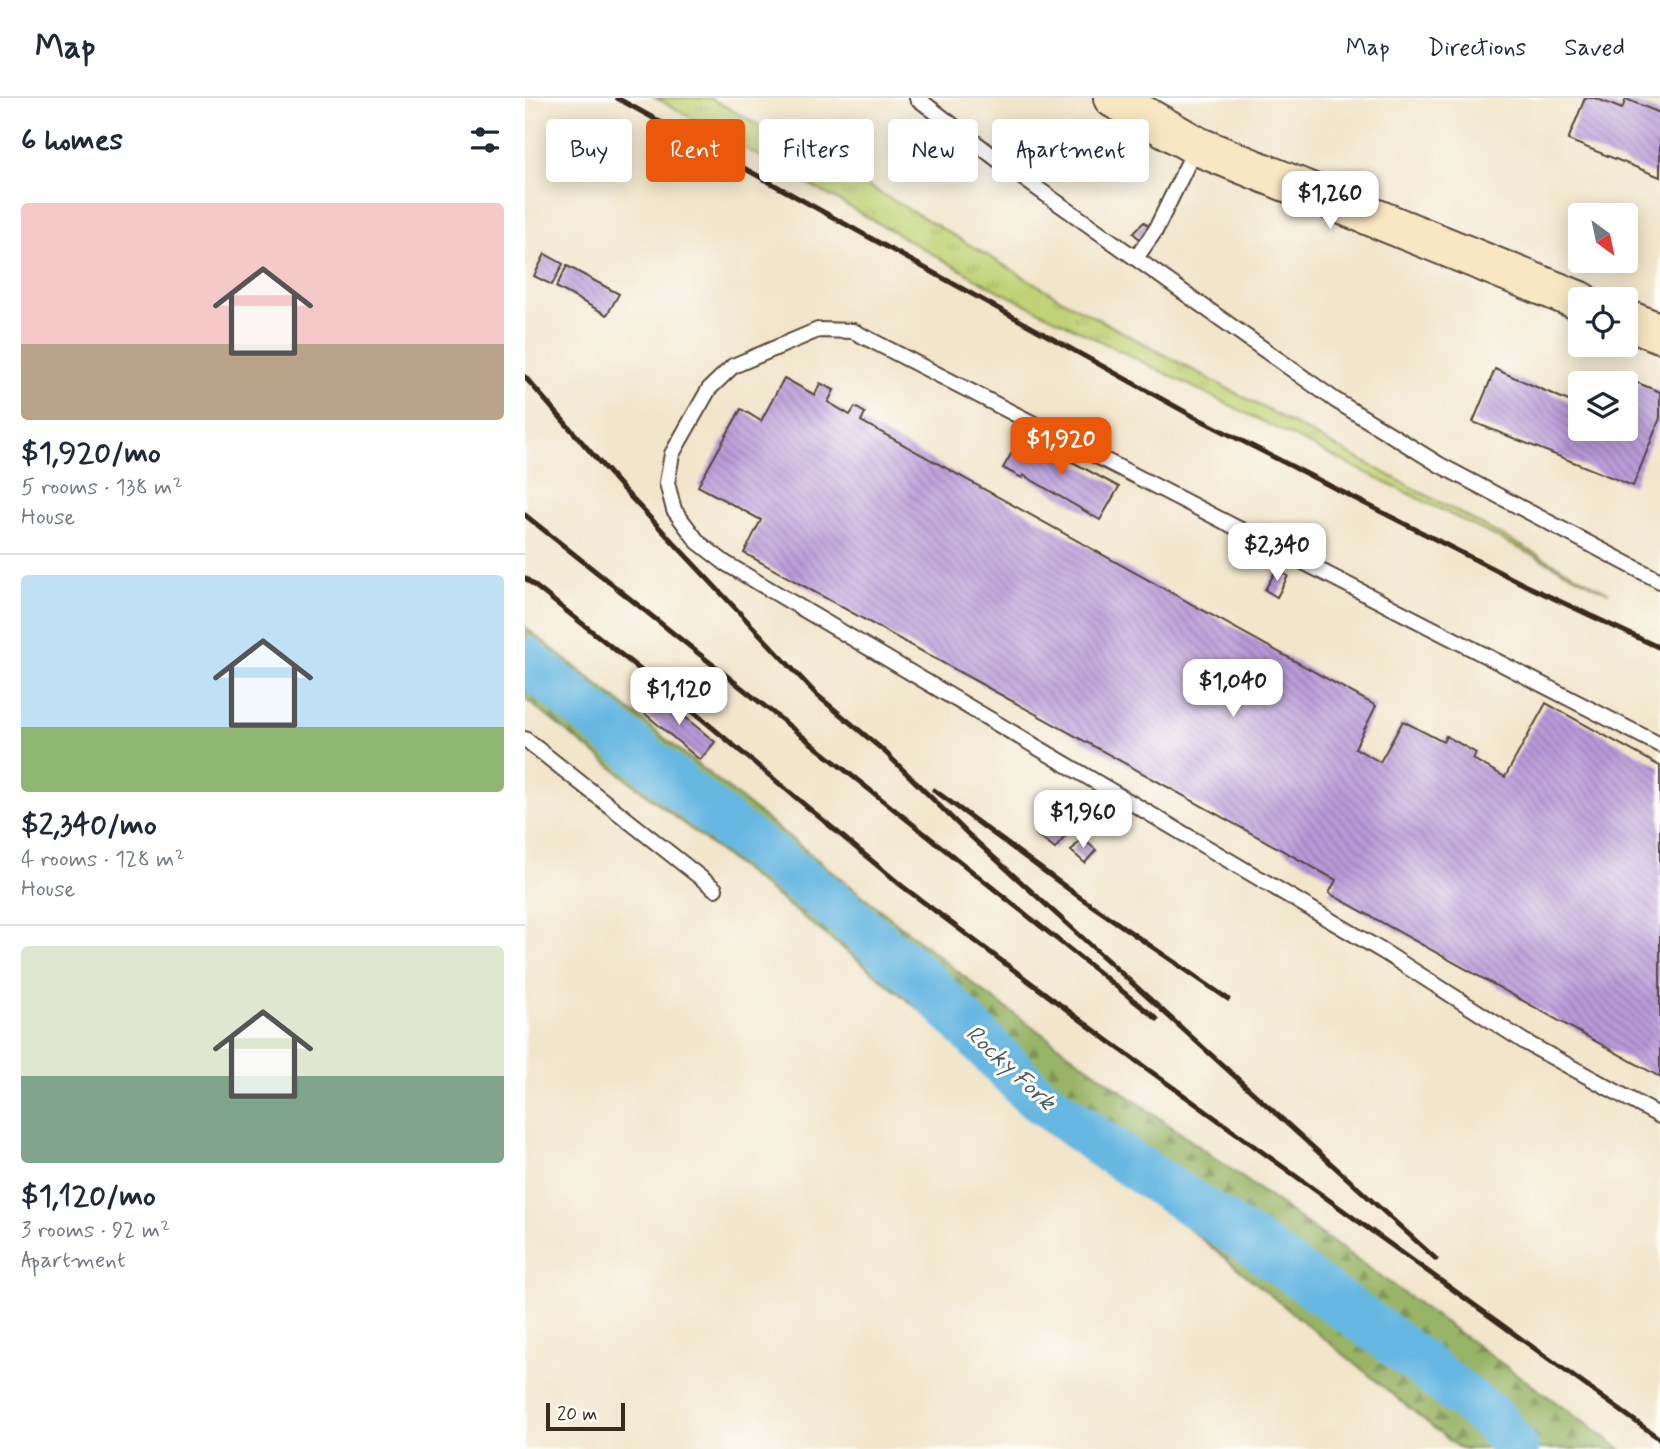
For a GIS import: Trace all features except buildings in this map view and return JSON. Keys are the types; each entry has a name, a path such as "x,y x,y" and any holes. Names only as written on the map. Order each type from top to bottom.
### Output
{"street":[{"path":"1113,98 1197,146 1568,296"},
{"path":"1638,324 1660,333"}],"lane":[{"path":"917,98 1006,166 1384,432 1440,465 1660,581"},
{"path":"1136,258 1155,231 1197,146"},
{"path":"1660,745 853,331 818,330 733,366 709,389 672,454 667,483 674,510 698,542 726,563 1384,952 1525,1042 1660,1116"},
{"path":"525,739 715,889"}],"green space":[{"path":"656,98 710,98 759,125 759,156 745,148 745,119 693,119"},
{"path":"805,182 860,182 1068,303 1609,593 995,289"},
{"path":"525,627 985,993 1621,1449 1460,1449 859,961 525,699"}],"waterway":[{"name":"Rocky Fork","path":"525,660 732,829 825,898 922,980 1033,1094 1108,1149 1262,1249 1384,1335 1496,1422 1515,1449"}],"railway":[{"path":"617,98 1189,414 1523,584 1660,648"},
{"path":"525,377 623,489 817,695 884,751 967,833 1436,1259"},
{"path":"525,515 1157,1019"},
{"path":"525,578 702,719 902,886 1110,1042 1660,1439"},
{"path":"934,790 1078,896 1228,999"}]}
